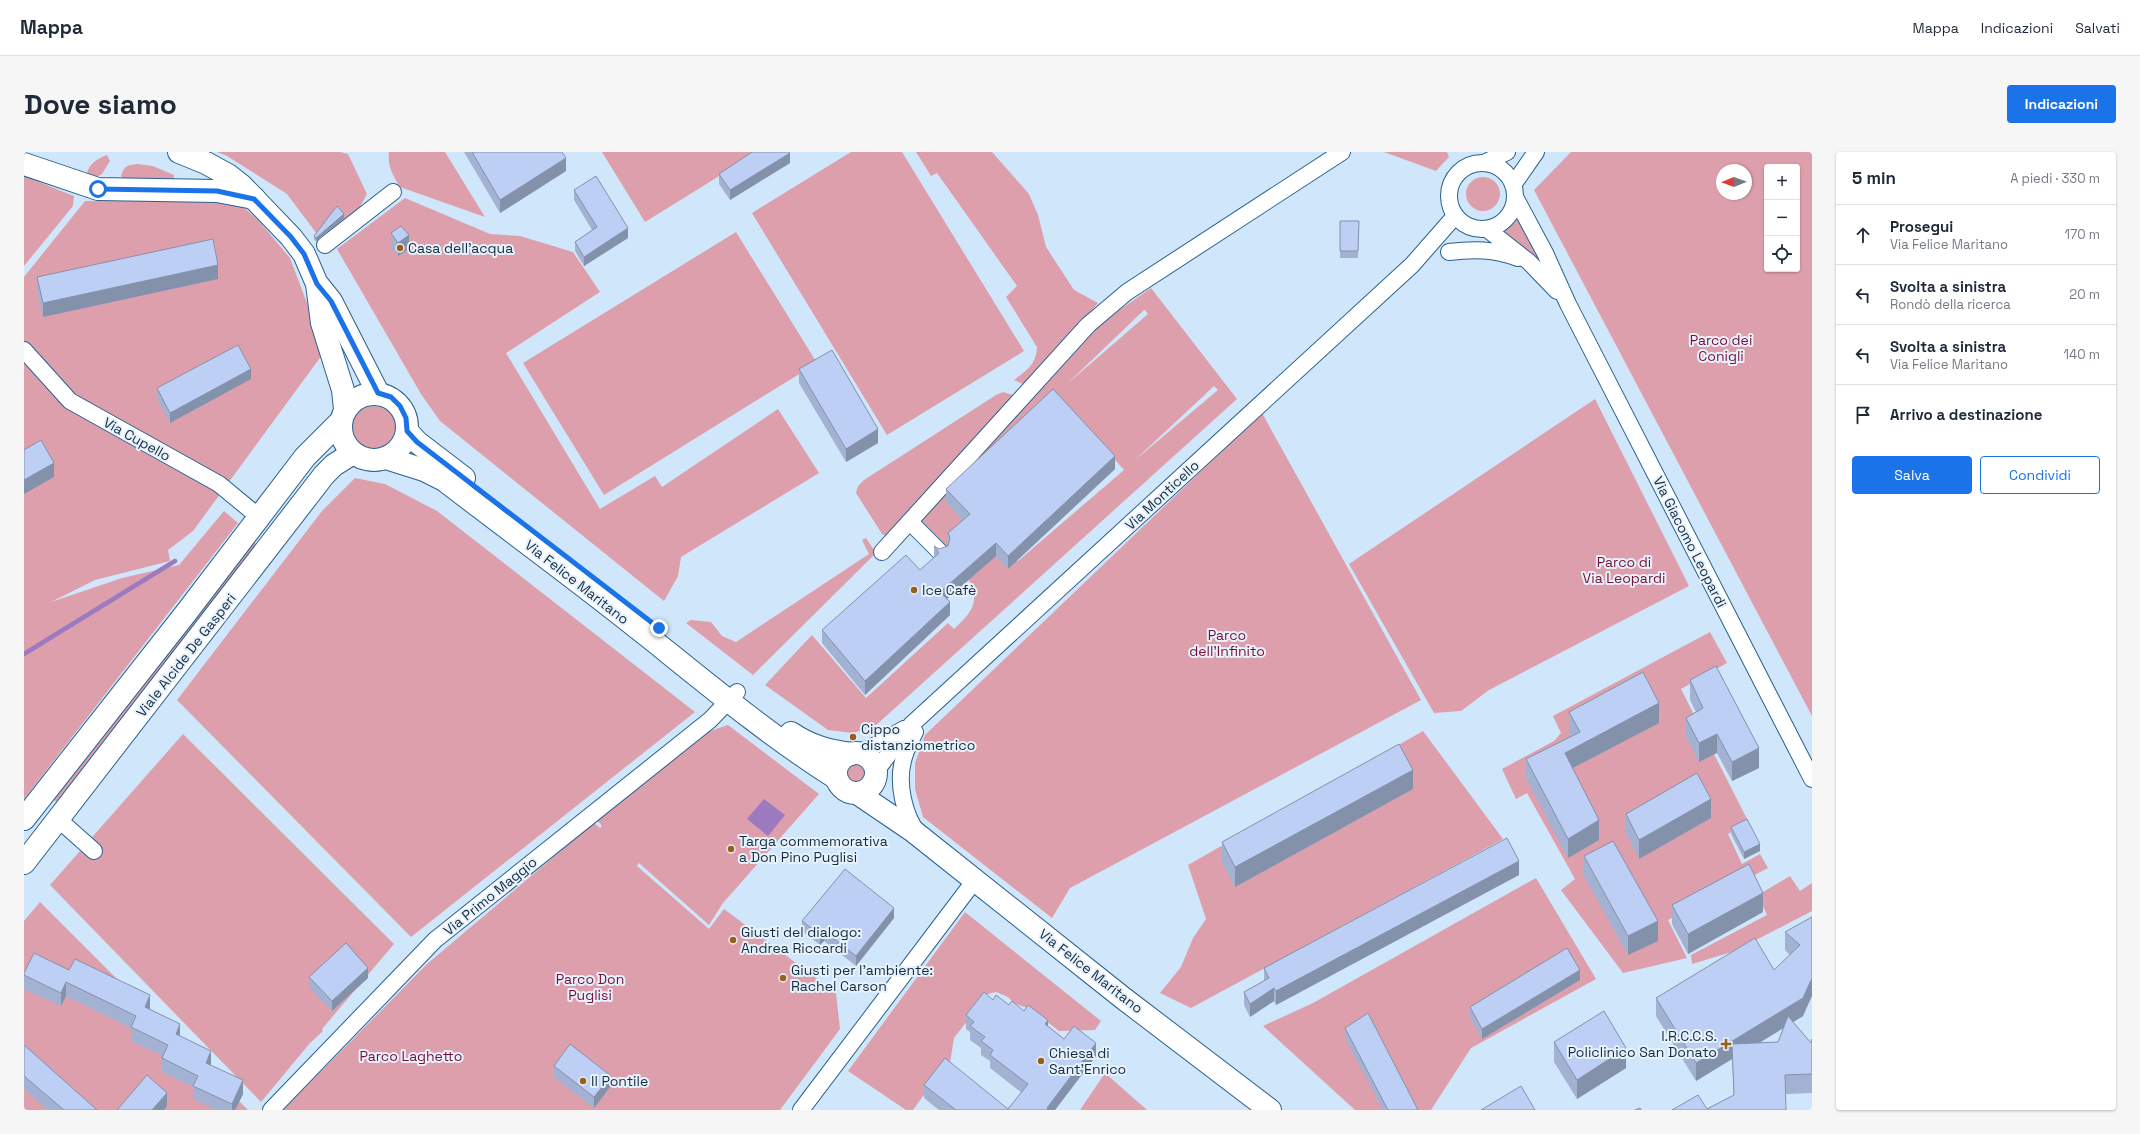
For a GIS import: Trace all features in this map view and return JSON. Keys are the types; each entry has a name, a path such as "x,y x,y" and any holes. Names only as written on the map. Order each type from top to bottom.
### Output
{"street":[{"path":"179,152 206,163 228,175 291,237 304,254 317,284 331,301 378,393"},
{"path":"882,552 1088,325 1127,292 1342,152"},
{"path":"1506,152 1478,160 1464,168 1455,177 1449,192 1450,205 1455,216 1462,223 1472,228 1485,229 1496,226 1510,214 1514,191 1536,152"},
{"path":"1478,160 1494,165 1502,170 1514,191"},
{"path":"24,164 98,189 217,191 254,199"},
{"name":"Via Giacomo Leopardi","path":"1514,191 1545,253 1568,304 1812,779"},
{"path":"325,245 393,192"},
{"name":"Via Monticello","path":"876,775 911,725 1412,264 1455,216"},
{"name":"Via Giacomo Leopardi","path":"1485,229 1529,262 1547,278 1568,304"},
{"name":"Via Monticello","path":"1412,264 1449,252 1485,229"},
{"name":"Via Giacomo Leopardi","path":"1449,252 1473,249 1493,250 1529,262"},
{"path":"317,284 322,323 341,384 343,415 340,431 343,441 353,453 370,460 386,458 396,452 404,442 407,431 406,418 400,406 391,397 378,393 365,394 353,400 343,415"},
{"name":"Via Cupello","path":"24,350 70,401 219,484 259,517"},
{"name":"Viale Alcide De Gasperi","path":"24,819 305,457 343,415"},
{"name":"Via Felice Maritano","path":"407,431 417,442 635,609 733,697 804,757 836,778"},
{"name":"Viale Alcide De Gasperi","path":"24,863 330,468 353,453"},
{"name":"Via Felice Maritano","path":"386,458 424,470 444,480 650,638 733,697 765,715 809,745 833,752 856,754"},
{"path":"259,517 280,533"},
{"path":"910,522 940,553"},
{"path":"918,835 906,808 902,793 902,763 916,730 950,690"},
{"name":"Via Primo Maggio","path":"271,1110 435,940 733,697"},
{"name":"Via Monticello","path":"856,754 911,725"},
{"path":"856,754 868,757 874,763 876,775 871,787 865,791 857,793 844,789 836,778 837,767 842,759 856,754"},
{"name":"Via Felice Maritano","path":"876,775 888,801 918,835"},
{"name":"Via Felice Maritano","path":"857,793 918,835 1123,998 1270,1110"},
{"path":"38,802 94,851"},
{"path":"801,1110 975,880"}],"green space":[{"path":"217,152 340,152 348,154 367,194 360,207 323,242 287,194 227,156"},
{"path":"389,152 445,152 485,217 400,187 391,170"},
{"path":"602,152 758,152 645,222"},
{"path":"851,152 902,152 1024,351 887,435 752,213"},
{"path":"916,152 992,152 1029,194 1038,215 1046,247 1074,290 1098,303 1027,386 1014,380 1027,370 1033,363 1037,347 1006,297 1017,286 937,173 931,176"},
{"path":"1384,152 1447,152 1449,157 1436,171"},
{"name":"Parco dei Conigli","path":"1571,152 1812,152 1812,716 1534,190"},
{"path":"107,155 110,161 102,174 94,179 87,173 88,170 94,162"},
{"path":"137,164 153,166 174,175 173,182 128,183 121,176 123,170 128,166"},
{"path":"24,176 74,196 73,206 24,266"},
{"path":"1480,177 1486,177 1490,178 1497,184 1500,194 1499,201 1493,208 1486,211 1480,211 1476,210 1469,204 1466,197 1466,191 1467,187 1473,180"},
{"path":"405,198 490,234 520,236 573,252 600,292 506,353 600,509 655,476 662,487 778,409 819,473 681,557 678,576 664,601 440,421 421,394 337,249"},
{"path":"216,200 238,202 259,221 290,258 325,351 193,531 168,550 170,561 95,580 51,602 122,578 179,565 224,511 238,523 24,799 24,277 85,201"},
{"path":"1516,214 1544,265 1498,232 1503,229"},
{"path":"736,232 817,363 604,495 523,363"},
{"path":"1151,288 1237,399 874,727 853,733 828,730 765,685 812,635 866,698 948,623 954,629 964,619 972,608 974,600 973,590 969,580 942,547 915,521 1088,332","holes":["1144,310 1148,314 1067,384","1214,386 1218,390 1134,461","1057,394 1124,470 1018,561 956,487"]},
{"path":"1003,392 1016,396 887,537 882,534 856,493 858,486 864,480 996,395"},
{"name":"Parco di Via Leopardi","path":"1595,399 1689,586 1489,690 1461,711 1434,713 1349,564"},
{"path":"374,406 386,410 392,416 396,428 392,440 386,446 374,450 362,446 356,440 352,428 356,416 362,410"},
{"name":"Parco dell'Infinito","path":"1262,413 1421,700 1070,888 1052,918 923,817 915,789 915,763 925,735"},
{"path":"355,478 385,484 437,511 695,712 411,937 177,700 322,511"},
{"path":"866,538 876,553 753,675 686,623 691,620 711,622 722,636 736,642 869,554 862,540"},
{"path":"251,540 260,547 60,805 53,799"},
{"path":"1710,632 1727,663 1681,689 1748,821 1728,834 1742,864 1760,854 1768,868 1668,920 1687,958 1623,973 1561,890 1575,879 1527,793 1516,799 1502,769 1554,741 1561,733 1553,716"},
{"name":"Parco Don Puglisi","path":"728,725 819,794 723,903 709,925 639,863 637,866 709,929 724,909 836,993 840,1029 780,1110 283,1110 427,964 594,823 600,828 602,826 597,820 707,732"},
{"path":"1423,731 1503,839 1191,1008 1160,993 1181,967 1193,938 1206,919 1188,865"},
{"path":"183,734 394,944 322,1029 323,1031 310,1043 261,1102 50,885"},
{"path":"854,762 862,765 865,773 862,781 854,784 846,781 843,773 846,765"},
{"path":"1790,876 1800,891 1812,883 1812,911 1735,951 1692,964 1691,955 1767,915 1758,895"},
{"path":"1536,878 1596,979 1471,1048 1431,1110 1355,1110 1263,1026 1313,1003"},
{"path":"40,902 248,1110 24,1110 24,921"},
{"path":"965,912 1101,1021 1095,1030 1059,1031 1032,1010 1014,1003 1008,997 996,992 988,994 954,1038 950,1063 946,1064 913,1110 906,1110 848,1071"},
{"path":"1105,1073 1147,1110 1080,1110"}],"shaded area":[{"path":"764,799 785,815 768,836 747,819"}],"building":[{"path":"472,152 562,152 566,158 500,200"},
{"path":"752,152 790,153 730,190 719,174"},
{"path":"596,176 628,228 584,257 575,242 597,227 574,190"},
{"path":"337,206 344,214 316,238 314,236"},
{"path":"1340,221 1359,221 1358,251 1340,251"},
{"path":"401,226 409,235 398,243 391,233"},
{"path":"213,239 218,265 43,303 37,277"},
{"path":"238,345 251,369 170,413 157,388"},
{"path":"832,350 878,429 846,449 799,369"},
{"path":"1053,389 1115,456 1008,556 996,543 940,592 950,602 865,681 822,630 906,555 920,570 939,553 934,546 939,549 948,546 950,538 948,533 970,514 946,489"},
{"path":"41,440 54,463 24,480 24,450"},
{"path":"1716,666 1759,748 1732,762 1717,734 1699,743 1686,718 1703,708 1690,680"},
{"path":"1643,672 1659,703 1565,753 1599,820 1568,839 1526,759 1580,732 1569,712"},
{"path":"1399,744 1413,770 1235,867 1222,842"},
{"path":"1697,773 1711,799 1639,840 1626,814"},
{"path":"1747,819 1760,844 1744,852 1731,827"},
{"path":"1507,838 1519,861 1276,991 1274,988 1250,1004 1244,992 1269,978 1264,968"},
{"path":"1613,841 1658,921 1628,936 1584,856"},
{"path":"1749,864 1763,893 1688,934 1672,905"},
{"path":"845,869 894,908 856,956 824,931 820,935 802,921"},
{"path":"1812,917 1812,978 1803,998 1696,1063 1656,998 1755,938 1774,970 1800,945 1785,932"},
{"path":"346,943 368,968 332,1001 309,977"},
{"path":"1567,948 1580,970 1482,1029 1470,1007"},
{"path":"34,953 69,970 75,959 150,995 145,1007 180,1024 176,1034 211,1051 206,1063 243,1080 232,1104 193,1086 198,1076 162,1058 168,1045 131,1027 136,1016 66,982 61,993 24,975"},
{"path":"984,992 993,1000 996,995 1009,1005 1012,1001 1024,1011 1028,1005 1048,1020 1045,1024 1064,1039 1074,1026 1096,1043 1047,1110 956,1110 924,1085 945,1058 1008,1109 1028,1084 990,1055 993,1050 981,1041 985,1037 970,1026 974,1022 966,1015"},
{"path":"1604,1011 1626,1048 1577,1080 1554,1042"},
{"path":"1368,1013 1418,1110 1388,1110 1345,1028"},
{"path":"1788,1016 1811,1043 1812,1039 1812,1074 1785,1075 1786,1110 1672,1110 1698,1095 1707,1109 1734,1095 1732,1044 1778,1042"},
{"path":"570,1044 611,1076 594,1097 554,1066"},
{"path":"24,1045 97,1110 64,1110 24,1076"},
{"path":"147,1075 167,1093 152,1110 117,1110"},
{"path":"1521,1086 1535,1110 1481,1110"}],"waterway":[{"path":"24,654 175,561"}],"place":[{"name":"Casa dell'acqua","path":"400,248"},
{"name":"Ice Cafè","path":"914,590"},
{"name":"Cippo distanziometrico","path":"853,737"},
{"name":"Targa commemorativa a Don Pino Puglisi","path":"731,849"},
{"name":"Giusti del dialogo: Andrea Riccardi","path":"733,940"},
{"name":"Giusti per l'ambiente: Rachel Carson","path":"783,978"},
{"name":"I.R.C.C.S. Policlinico San Donato","path":"1726,1044"},
{"name":"Chiesa di Sant'Enrico","path":"1041,1061"},
{"name":"Il Pontile","path":"583,1081"}],"route":[{"path":"98,189 217,191 230,192 254,199 291,237 304,254 317,284 331,301 378,393 391,397 400,406 406,418 407,431 417,442 659,628"}],"park label":[{"name":"Parco Laghetto","path":"411,1056"}]}
